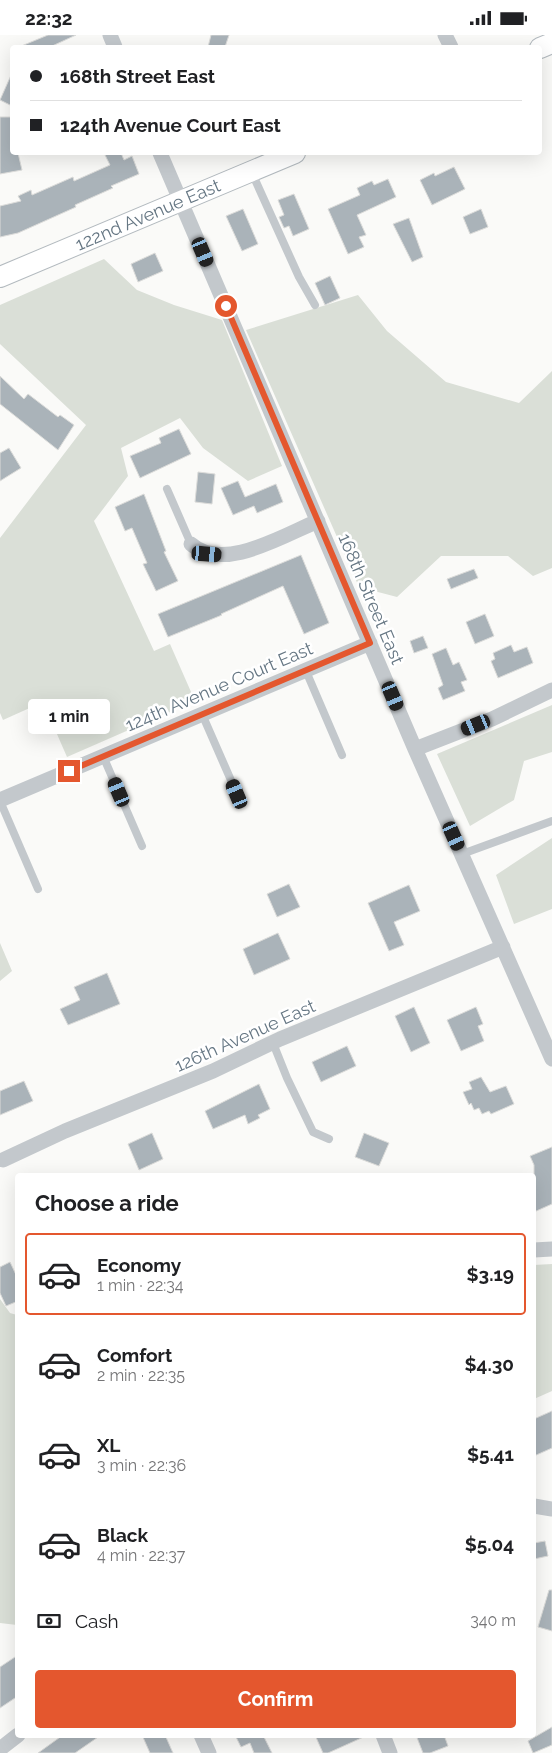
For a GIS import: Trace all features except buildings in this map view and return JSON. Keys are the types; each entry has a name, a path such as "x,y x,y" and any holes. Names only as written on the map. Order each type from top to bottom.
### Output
{"main road":[{"name":"122nd Avenue East","path":"0,277 290,155"}],"street":[{"name":"168th Street East","path":"161,155 415,749 552,1059"},
{"path":"191,544 207,554 222,555 244,552 318,521"},
{"name":"124th Avenue Court East","path":"0,800 370,643"},
{"path":"415,749 492,719 552,690"},
{"name":"126th Avenue East","path":"3,1160 65,1131 213,1071 273,1043 503,947"},
{"path":"536,1250 552,1249"},
{"path":"536,1506 552,1509"},
{"path":"0,1749 15,1737"},
{"path":"202,1738 209,1753"},
{"path":"385,1738 390,1753"}],"lane":[{"path":"251,171 298,277 315,305"},
{"path":"167,489 191,544"},
{"path":"306,671 342,755"},
{"path":"202,714 237,794"},
{"path":"103,756 142,846"},
{"path":"0,800 38,889"},
{"path":"462,854 552,821"},
{"path":"273,1043 313,1132 330,1139"}],"shaded area":[{"path":"104,259 137,290 174,305 222,320 282,466 248,481 203,448 180,418 121,448 128,476 94,521 154,651 170,644 195,701 67,757 43,702 3,720 0,713 0,538 86,425 0,344 0,305"},
{"path":"358,295 387,331 446,382 519,403 552,371 552,568 533,576 508,556 441,556 397,597 359,587 246,330"},
{"path":"552,705 552,752 524,761 514,800 470,826 437,754"},
{"path":"552,838 552,909 514,924 496,875"},
{"path":"0,943 12,971 0,981"},
{"path":"552,1264 552,1391 536,1398 536,1265"},
{"path":"0,1299 10,1313 15,1314 15,1625 0,1623"}],"route":[{"path":"69,771 370,643 226,306"}]}
